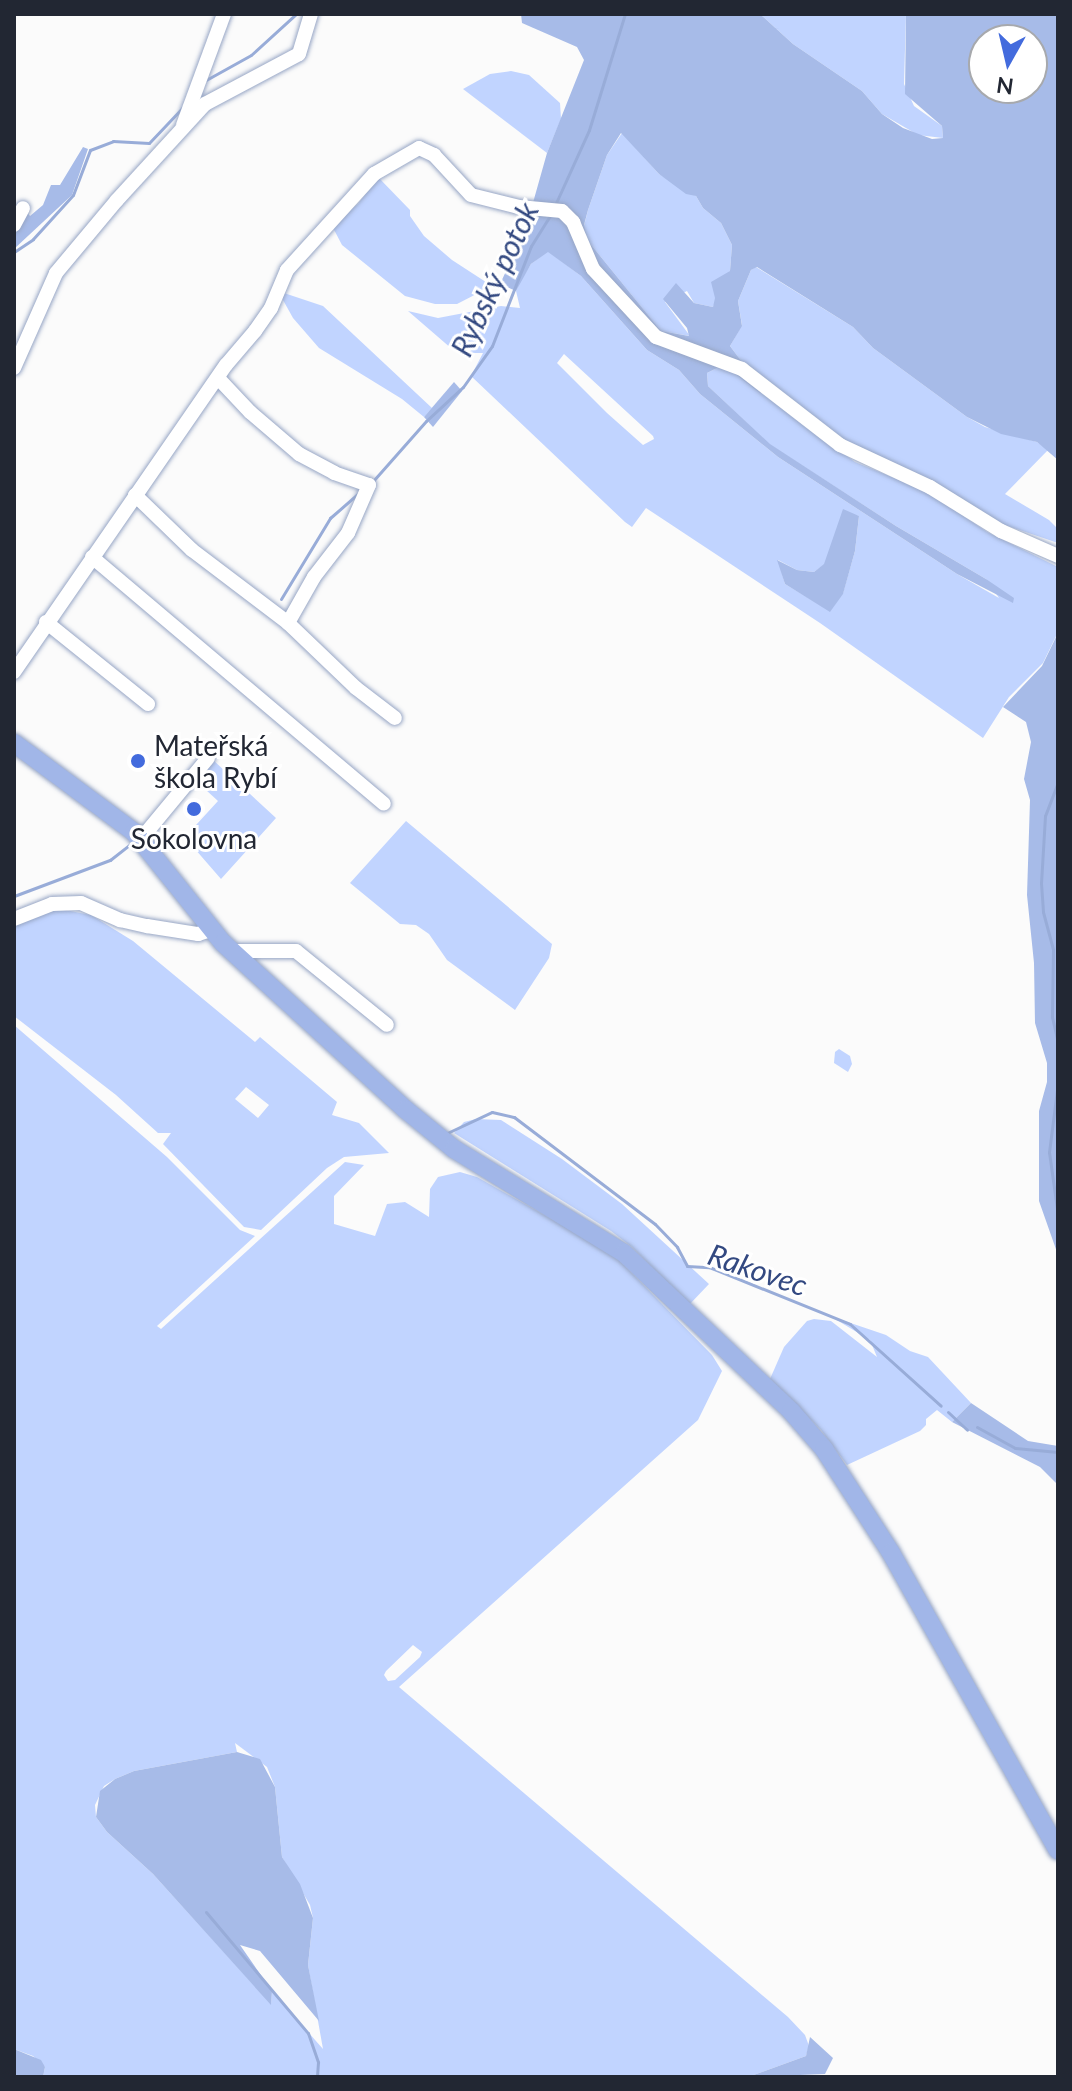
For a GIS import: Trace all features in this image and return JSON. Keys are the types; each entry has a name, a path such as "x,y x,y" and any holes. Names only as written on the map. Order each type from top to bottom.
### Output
{"main road":[{"path":"14,743 75,785 141,839 210,930 444,1142 624,1253 809,1429 903,1574 1058,1850"}],"street":[{"path":"183,125 224,14"},
{"path":"14,368 56,273 183,125 205,104 234,86 267,74 299,54 311,14"},
{"path":"14,672 135,495 271,308 287,270 374,174 419,148 434,155 471,195 519,207 562,211 573,222 593,269 656,337 742,369 840,445 930,487 1001,531 1058,556"},
{"path":"14,225 23,208"},
{"path":"218,378 250,412 299,454 334,473 369,485 348,533 314,577 288,623"},
{"path":"135,495 192,550 288,623 356,688 395,718"},
{"path":"92,557 384,804"},
{"path":"46,622 148,704"},
{"path":"141,839 208,758"},
{"path":"14,919 52,904 81,903 120,920 147,926 198,934 210,930"},
{"path":"231,951 296,951 387,1025"}],"shaded area":[{"path":"521,14 760,14 793,44 862,91 882,114 903,128 932,139 943,138 942,126 905,94 906,14 1058,14 1058,460 1037,442 1001,434 967,417 873,348 853,327 757,267 751,270 738,301 742,326 730,346 742,362 773,385 760,393 729,369 721,366 707,373 708,386 770,444 896,526 986,579 1014,598 1013,603 957,574 778,457 700,394 679,370 647,350 581,276 548,252 531,264 516,291 500,284 525,231 547,153 584,60 577,47 522,23","holes":["621,133 659,174 686,194 696,196 703,208 721,223 732,245 730,271 711,282 715,298 713,307 694,303 676,283 663,299 687,328 689,336 661,331 588,241 584,225 607,155"]},
{"path":"760,14 906,14 904,84 914,106 942,126 943,138 918,135 882,114 862,91 793,44"},
{"path":"511,71 529,75 560,103 561,119 547,153 463,89 490,74"},
{"path":"622,133 659,174 696,196 703,208 721,223 732,245 730,271 713,307 694,303 687,291 665,302 690,336 661,331 588,241 584,226 588,210 607,155"},
{"path":"83,147 88,149 72,195 14,249 14,231 26,211 30,216 43,205 51,185 60,185"},
{"path":"378,177 410,210 410,216 424,236 452,260 492,286 457,304 435,304 405,296 342,245 331,224 358,204"},
{"path":"548,251 581,276 647,350 679,370 700,394 778,457 957,574 999,598 986,579 896,526 769,444 708,386 707,373 721,366 729,369 855,462 928,492 987,532 1058,567 1058,632 1043,663 1009,697 983,738 820,623 646,508 632,527 625,522 471,376 483,353 461,353 452,349 408,311 438,318 501,306 520,308 516,291 531,264","holes":["564,354 653,436 654,439 643,445 607,413 557,363","843,513 859,516 855,551 843,593 830,611 785,584 778,560 797,570 814,572 825,564"]},
{"path":"756,267 853,327 873,348 967,417 985,427 1037,442 1048,450 1005,494 1049,520 1058,529 1058,543 1002,524 826,430 742,362 730,346 742,325 738,301 751,270"},
{"path":"278,291 323,306 432,408 424,417 402,399 319,348 293,318"},
{"path":"454,382 462,391 433,427 424,417"},
{"path":"843,509 859,516 855,551 843,594 830,612 785,584 777,560 797,570 814,572 824,564"},
{"path":"1058,633 1058,1255 1039,1201 1039,1111 1047,1082 1047,1063 1035,1023 1034,963 1027,895 1030,800 1024,779 1031,742 1026,722 1003,707 1042,666"},
{"path":"213,760 276,818 221,879 188,841 196,825 218,801 194,779"},
{"path":"406,821 552,944 549,958 515,1010 447,960 429,934 416,925 400,924 350,883"},
{"path":"60,909 91,915 133,941 255,1042 260,1037 337,1102 332,1115 359,1123 389,1153 344,1157 327,1168 261,1230 244,1227 163,1144 171,1133 158,1133 116,1095 14,1016 14,922","holes":["246,1087 269,1105 258,1118 235,1099"]},
{"path":"14,1025 167,1157 240,1230 255,1236 157,1326 161,1329 345,1162 364,1165 334,1196 334,1224 375,1236 387,1204 405,1202 429,1217 430,1189 438,1177 460,1172 477,1177 613,1254 712,1355 722,1371 698,1420 399,1687 788,2017 805,2035 809,2046 806,2056 748,2077 43,2077 45,2067 33,2056 14,2049","holes":["413,1645 422,1652 420,1657 395,1680 388,1681 384,1675 386,1671","235,1743 267,1767 275,1787 282,1857 310,1905 313,1918 308,1965 323,2049 272,1991 271,2004 153,1874 107,1832 96,1817 95,1805 104,1786 115,1779 134,1771 237,1752"]},
{"path":"839,1049 850,1056 852,1064 848,1072 834,1063 835,1052"},
{"path":"501,1120 562,1159 622,1204 709,1284 689,1305 632,1247 611,1231 454,1133 464,1122"},
{"path":"830,1316 886,1335 910,1351 928,1357 971,1403 952,1422 937,1410 926,1419 926,1425 920,1431 847,1465 821,1430 770,1379 784,1347 807,1321 814,1319 831,1321 877,1357 870,1340"},
{"path":"971,1403 1028,1441 1058,1446 1058,1485 1040,1467 952,1422"},
{"path":"237,1752 260,1759 275,1787 282,1857 300,1884 313,1918 308,1965 319,2021 260,1951 240,1945 272,1991 271,2005 153,1874 107,1832 96,1817 100,1791 115,1779 134,1771"},
{"path":"810,2037 833,2058 825,2074 748,2077 806,2056"},
{"path":"14,2049 41,2060 45,2067 43,2077 14,2077"}],"waterway":[{"path":"206,80 251,55 296,14"},
{"name":"Rybský potok","path":"555,205 589,130 625,14"},
{"path":"14,252 33,239 73,195 90,150 113,141 149,143 183,107"},
{"name":"Rybský potok","path":"373,481 426,421 463,387 492,346 531,246 550,215"},
{"name":"Rybský potok","path":"281,599 330,518 358,494"},
{"path":"1058,708 1058,746"},
{"path":"1058,782 1045,816 1041,883 1043,912 1053,950 1052,1017 1058,1044"},
{"name":"Rybský potok","path":"14,896 110,860 134,841"},
{"path":"1058,1082 1049,1152 1058,1216"},
{"name":"Rakovec","path":"445,1134 492,1112 514,1117 655,1224 677,1247 687,1266 709,1267 850,1324 941,1406"},
{"name":"Rakovec","path":"948,1412 967,1430"},
{"name":"Rakovec","path":"977,1427 1015,1448 1058,1452"},
{"path":"206,1912 308,2033 318,2062 317,2077"}],"place":[{"name":"Mateřská škola Rybí","path":"138,761"},
{"name":"Sokolovna","path":"194,809"}]}
